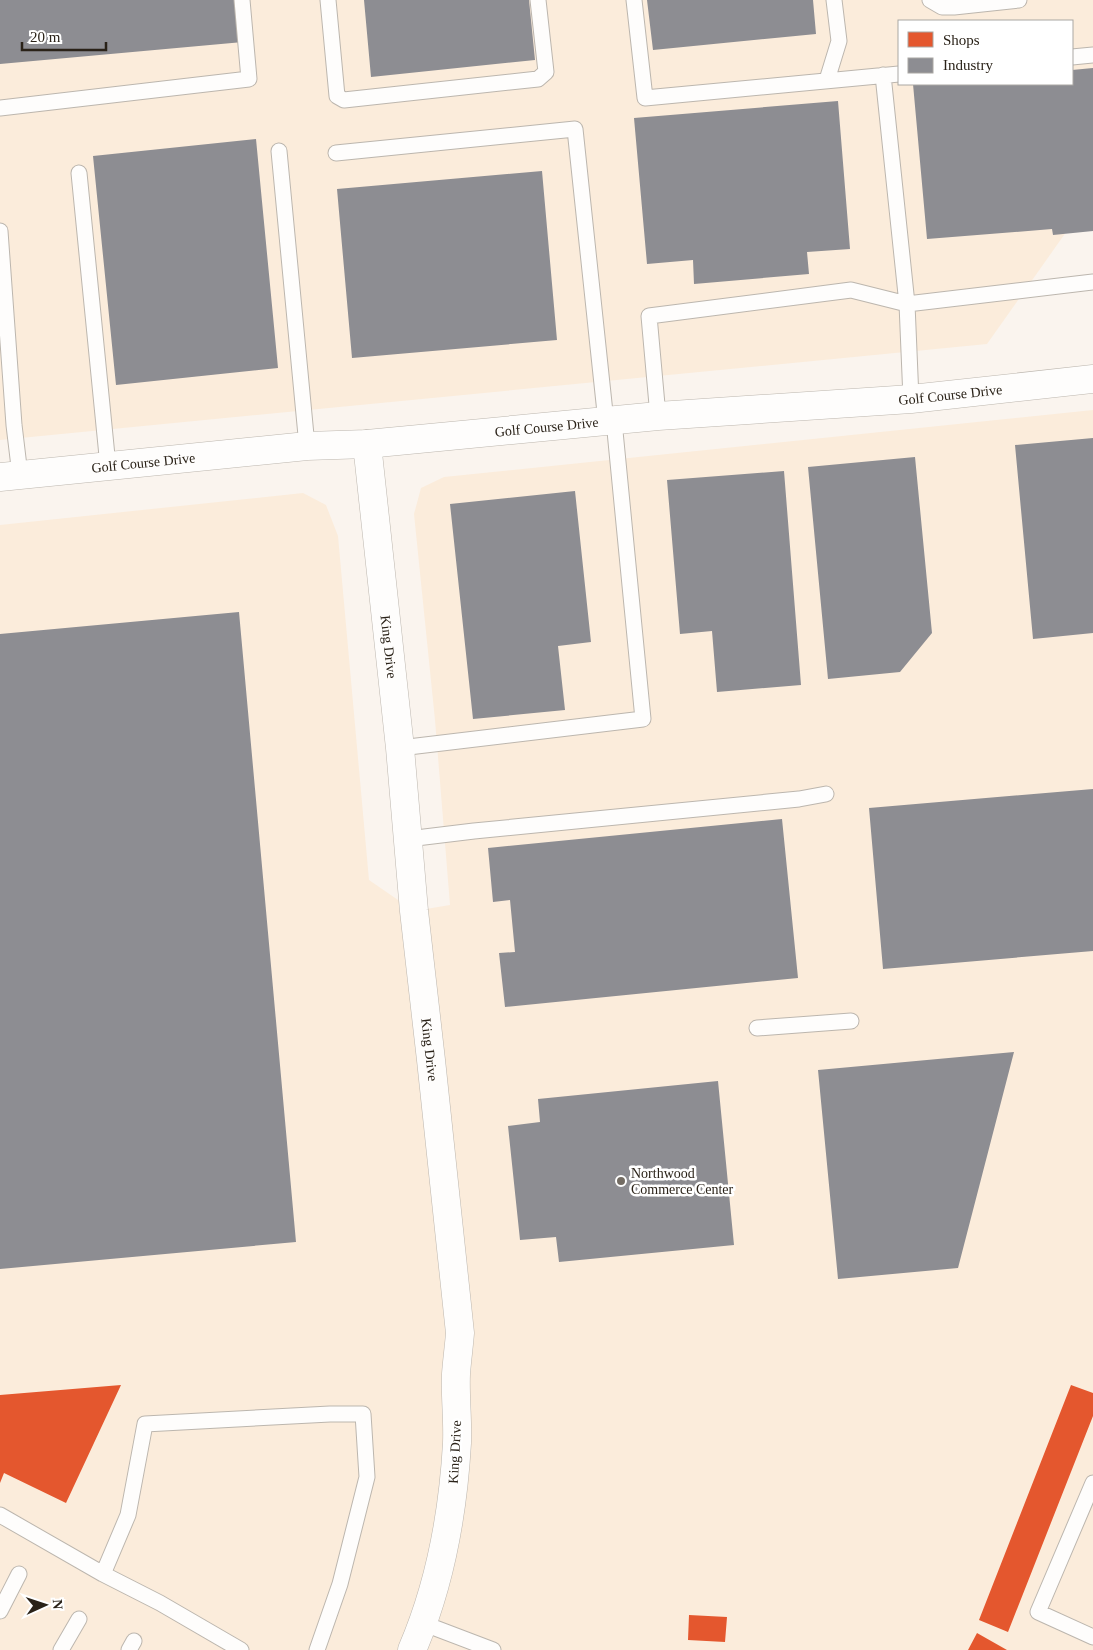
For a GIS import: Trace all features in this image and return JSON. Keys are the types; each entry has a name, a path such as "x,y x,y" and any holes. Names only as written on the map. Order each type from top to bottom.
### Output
{"street":[{"name":"Golf Course Drive","path":"10,476 307,446 367,444 658,416 911,399 1093,379"},
{"name":"King Drive","path":"367,444 400,748 414,911 460,1333 456,1375 457,1441 451,1508 438,1572 412,1650"}],"lane":[{"path":"0,108 250,79 242,0"},
{"path":"328,0 337,96 344,100 538,79 546,72 538,0"},
{"path":"634,0 645,98 898,74"},
{"path":"827,80 839,41 834,0"},
{"path":"930,0 948,7 1019,0"},
{"path":"1073,57 1093,55"},
{"path":"883,75 907,304 911,399"},
{"path":"336,153 575,129 643,719 400,748"},
{"path":"279,151 307,446"},
{"path":"79,173 108,466"},
{"path":"0,231 14,425 10,476"},
{"path":"658,416 649,316 851,290 907,304 1093,282"},
{"path":"408,840 474,831 799,799 826,794"},
{"path":"757,1028 851,1021"},
{"path":"103,1574 128,1515 145,1424 330,1414 363,1414 367,1477 340,1584 317,1650"},
{"path":"1093,1482 1038,1612 1093,1637"},
{"path":"0,1515 241,1650"},
{"path":"0,1611 19,1574"},
{"path":"61,1650 79,1619"},
{"path":"422,1622 493,1650"}],"shaded area":[{"path":"0,0 1093,0 1093,194 987,344 0,440"},
{"path":"1093,410 1093,1650 0,1650 0,525 303,493 326,505 338,536 369,880 414,911 450,905 435,720 414,514 421,488 444,477"}],"building: Shops":[{"path":"121,1385 66,1503 4,1473 0,1483 0,1395"},
{"path":"1071,1385 1093,1393 1093,1416 1008,1632 979,1620"},
{"path":"689,1615 727,1617 725,1642 688,1640"},
{"path":"977,1633 1007,1650 968,1650"}],"building: Industry":[{"path":"0,0 239,0 243,42 0,64"},
{"path":"364,0 529,0 535,60 371,77"},
{"path":"647,0 813,0 816,34 653,50"},
{"path":"1093,68 1093,231 1053,235 1052,229 927,239 913,85 1073,85 1073,70"},
{"path":"838,101 850,249 807,252 809,274 694,284 693,260 647,264 634,118"},
{"path":"256,139 278,368 116,385 93,156"},
{"path":"542,171 557,340 352,358 337,189"},
{"path":"1093,438 1093,633 1033,639 1015,445"},
{"path":"915,457 932,633 900,672 828,679 808,467"},
{"path":"784,471 801,685 717,692 712,631 680,634 667,480"},
{"path":"575,491 591,642 558,646 565,710 473,719 450,504"},
{"path":"239,612 296,1242 0,1269 0,634"},
{"path":"1093,789 1093,951 883,969 869,808"},
{"path":"782,819 798,978 505,1007 499,953 515,952 510,900 493,902 488,848"},
{"path":"1014,1052 958,1268 838,1279 818,1070"},
{"name":"Northwood Commerce Center","path":"718,1081 734,1245 559,1262 556,1237 520,1240 508,1126 540,1122 538,1099"}],"place":[{"name":"Northwood Commerce Center","path":"621,1181"}]}
